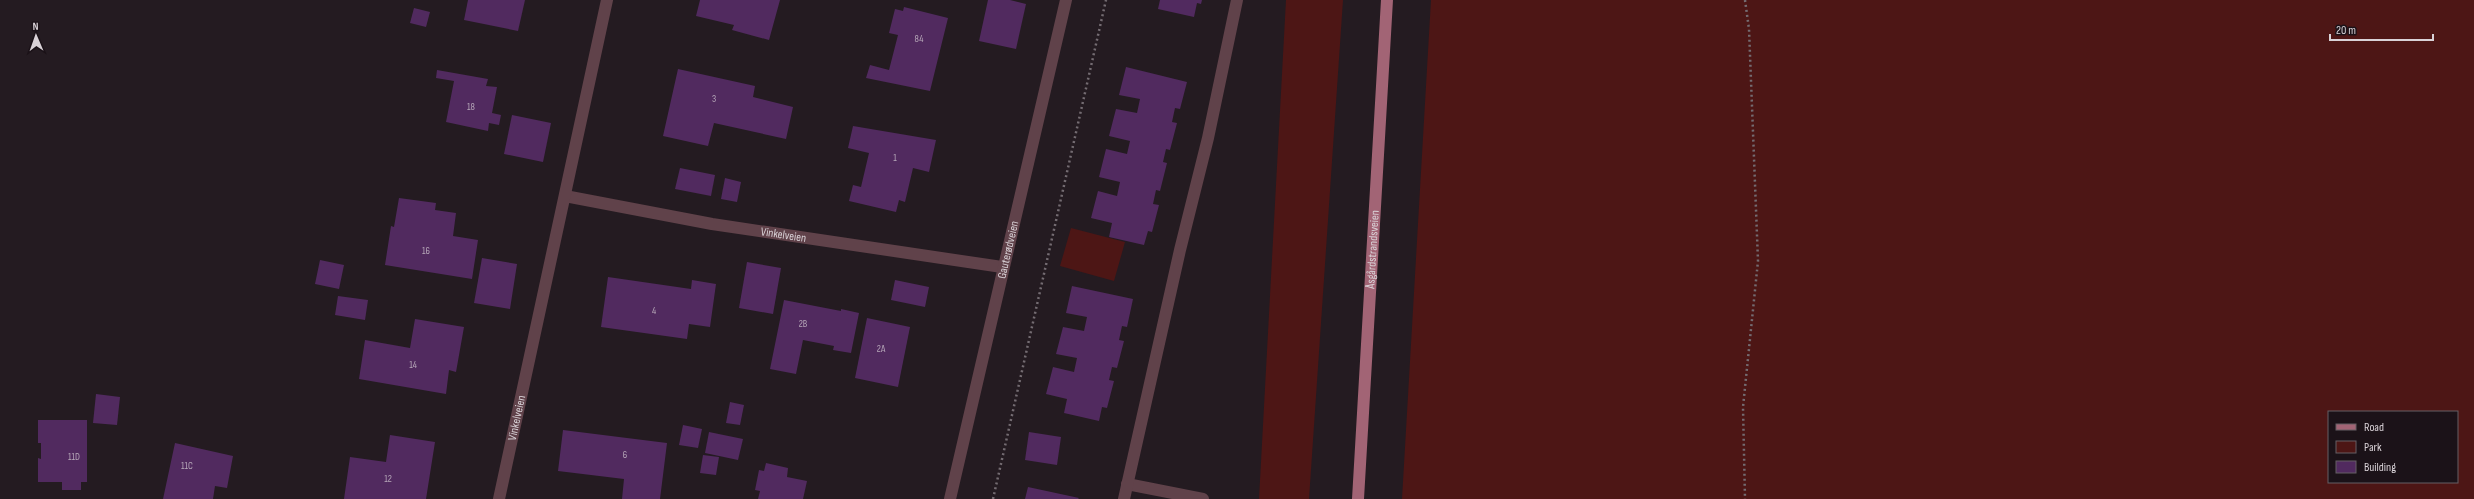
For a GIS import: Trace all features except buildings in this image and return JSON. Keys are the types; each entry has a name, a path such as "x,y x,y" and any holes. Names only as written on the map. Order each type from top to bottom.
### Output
{"main road":[{"name":"Åsgårdstrandsveien","path":"1358,499 1387,0"}],"street":[{"name":"Vinkelveien","path":"498,499 552,244 565,196 607,0"},
{"name":"Gauterødveien","path":"950,499 1002,267 1066,0"},
{"path":"1124,499 1208,138 1237,0"},
{"name":"Vinkelveien","path":"565,196 712,224 1002,267"},
{"path":"1127,484 1203,499"}],"path":[{"path":"993,499 1106,0"},
{"path":"1745,0 1749,29 1758,261 1743,407 1745,499"}],"green space":[{"path":"1286,0 1343,0 1309,499 1259,499"},
{"path":"1431,0 2474,0 2474,499 1402,499"},
{"path":"1071,228 1125,242 1114,281 1060,266"}]}
